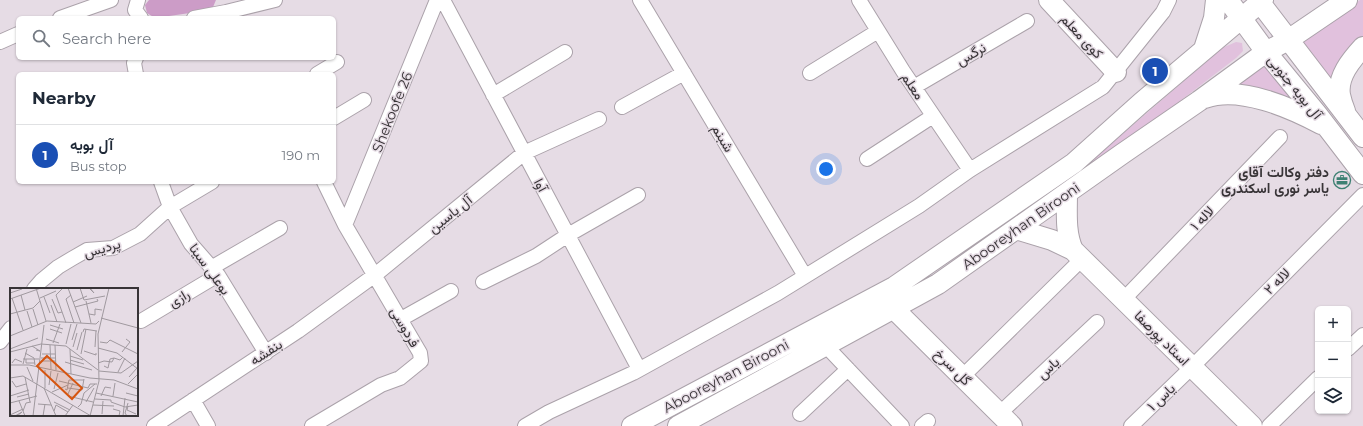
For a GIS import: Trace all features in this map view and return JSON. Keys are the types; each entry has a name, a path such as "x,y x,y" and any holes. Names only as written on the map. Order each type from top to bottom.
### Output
{"main road":[{"name":"کوی معلم","path":"1048,0 1116,72"},
{"path":"1204,49 1214,18 1216,0"},
{"name":"آل بویه جنوبی","path":"1228,0 1266,52 1363,174"},
{"name":"Abooreyhan Birooni","path":"682,425 938,284 1199,101 1266,52 1288,40 1347,0"},
{"name":"Abooreyhan Birooni","path":"632,426 894,287 1074,163 1141,103 1260,1"},
{"name":"آل بویه جنوبی","path":"1260,1 1288,40 1363,137"},
{"path":"1346,114 1340,95 1340,81 1346,68 1363,47"},
{"path":"1199,101 1214,95 1244,95 1302,114 1327,127"},
{"path":"1067,193 1069,241 1077,254"},
{"path":"1016,229 1052,240 1077,254"},
{"name":"استاد پورصفا","path":"1077,254 1252,426"},
{"name":"گل سرخ","path":"894,309 1006,420"}],"street":[{"path":"66,16 111,0"},
{"path":"138,0 135,10 140,16"},
{"path":"199,16 224,6 275,0"},
{"name":"Shekoofe 26","path":"345,224 437,0"},
{"name":"آوا","path":"443,0 640,369"},
{"name":"شبنم","path":"640,0 805,276"},
{"path":"525,426 549,412 640,369 778,293 919,206 970,170 1103,87 1163,12 1169,0"},
{"name":"معلم","path":"863,1 878,31 970,170"},
{"name":"نرگس","path":"914,87 1027,21"},
{"path":"810,73 878,31"},
{"path":"0,42 16,35"},
{"path":"493,95 565,52"},
{"path":"135,60 134,63 136,72"},
{"path":"320,72 337,62"},
{"path":"622,107 684,73"},
{"path":"336,117 364,100"},
{"path":"867,159 934,116"},
{"name":"آل یاسین","path":"375,275 524,153 599,119"},
{"name":"لاله ۱","path":"1123,300 1280,137"},
{"name":"بوعلی سینا","path":"162,184 170,206 191,244 215,272 266,353"},
{"name":"پردیس","path":"35,288 58,267 87,250 113,248 140,234 170,206 208,184"},
{"name":"فردوسی","path":"312,426 381,385 400,378 422,361 420,353 345,224 325,184"},
{"path":"483,282 536,256 568,235 638,195"},
{"name":"لاله ۲","path":"1192,367 1363,195"},
{"name":"رازی","path":"141,321 280,228"},
{"path":"962,377 1077,254"},
{"name":"بنفشه","path":"154,426 266,353 375,275"},
{"path":"400,320 452,291"},
{"name":"یاس","path":"1006,420 1097,322"},
{"path":"0,342 10,329"},
{"path":"1351,346 1363,335"},
{"path":"826,346 902,426"},
{"name":"یاس ۱","path":"1131,426 1192,367"},
{"path":"800,414 848,369"},
{"path":"1269,426 1315,381"},
{"path":"193,400 208,426"}],"shaded area":[{"path":"149,0 216,0 213,7 204,11 169,16 152,16 147,13 145,5"},
{"path":"1360,0 1363,0 1363,39 1334,84 1301,42"},
{"path":"1236,42 1242,43 1243,51 1236,58 1136,135 1022,216 1018,211 1096,157 1222,48"},
{"path":"1261,59 1299,106 1218,89"}],"place":[{"name":"آل بویه","path":"1155,71"},
{"name":"دفتر وکالت آقای یاسر نوری اسکندری","path":"1342,180"}]}
